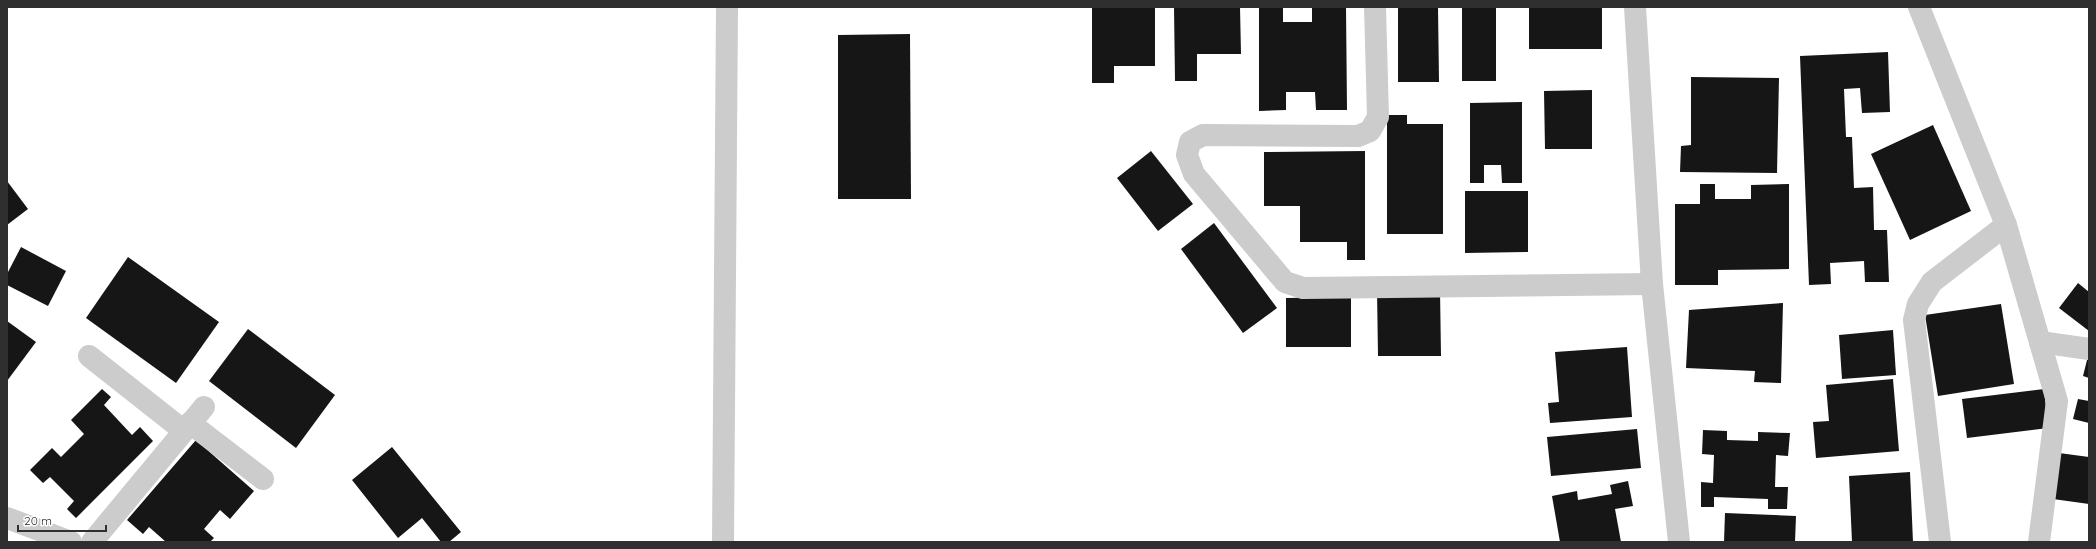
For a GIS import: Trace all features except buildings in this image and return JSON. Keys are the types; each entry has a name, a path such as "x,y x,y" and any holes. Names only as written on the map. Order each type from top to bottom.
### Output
{"street":[{"path":"723,542 727,7"},
{"path":"1375,7 1378,117 1370,131 1358,136 1203,135 1190,142 1187,155 1194,174 1285,282 1303,288 1652,284"},
{"path":"1635,7 1652,284 1679,542"},
{"path":"1919,7 2006,226 2057,401 2039,542"},
{"path":"1940,542 1914,320 1918,304 1932,282 2006,226"},
{"path":"2040,342 2089,349"},
{"path":"89,356 193,420 263,479"},
{"path":"92,542 193,420"},
{"path":"7,518 70,542"}]}
